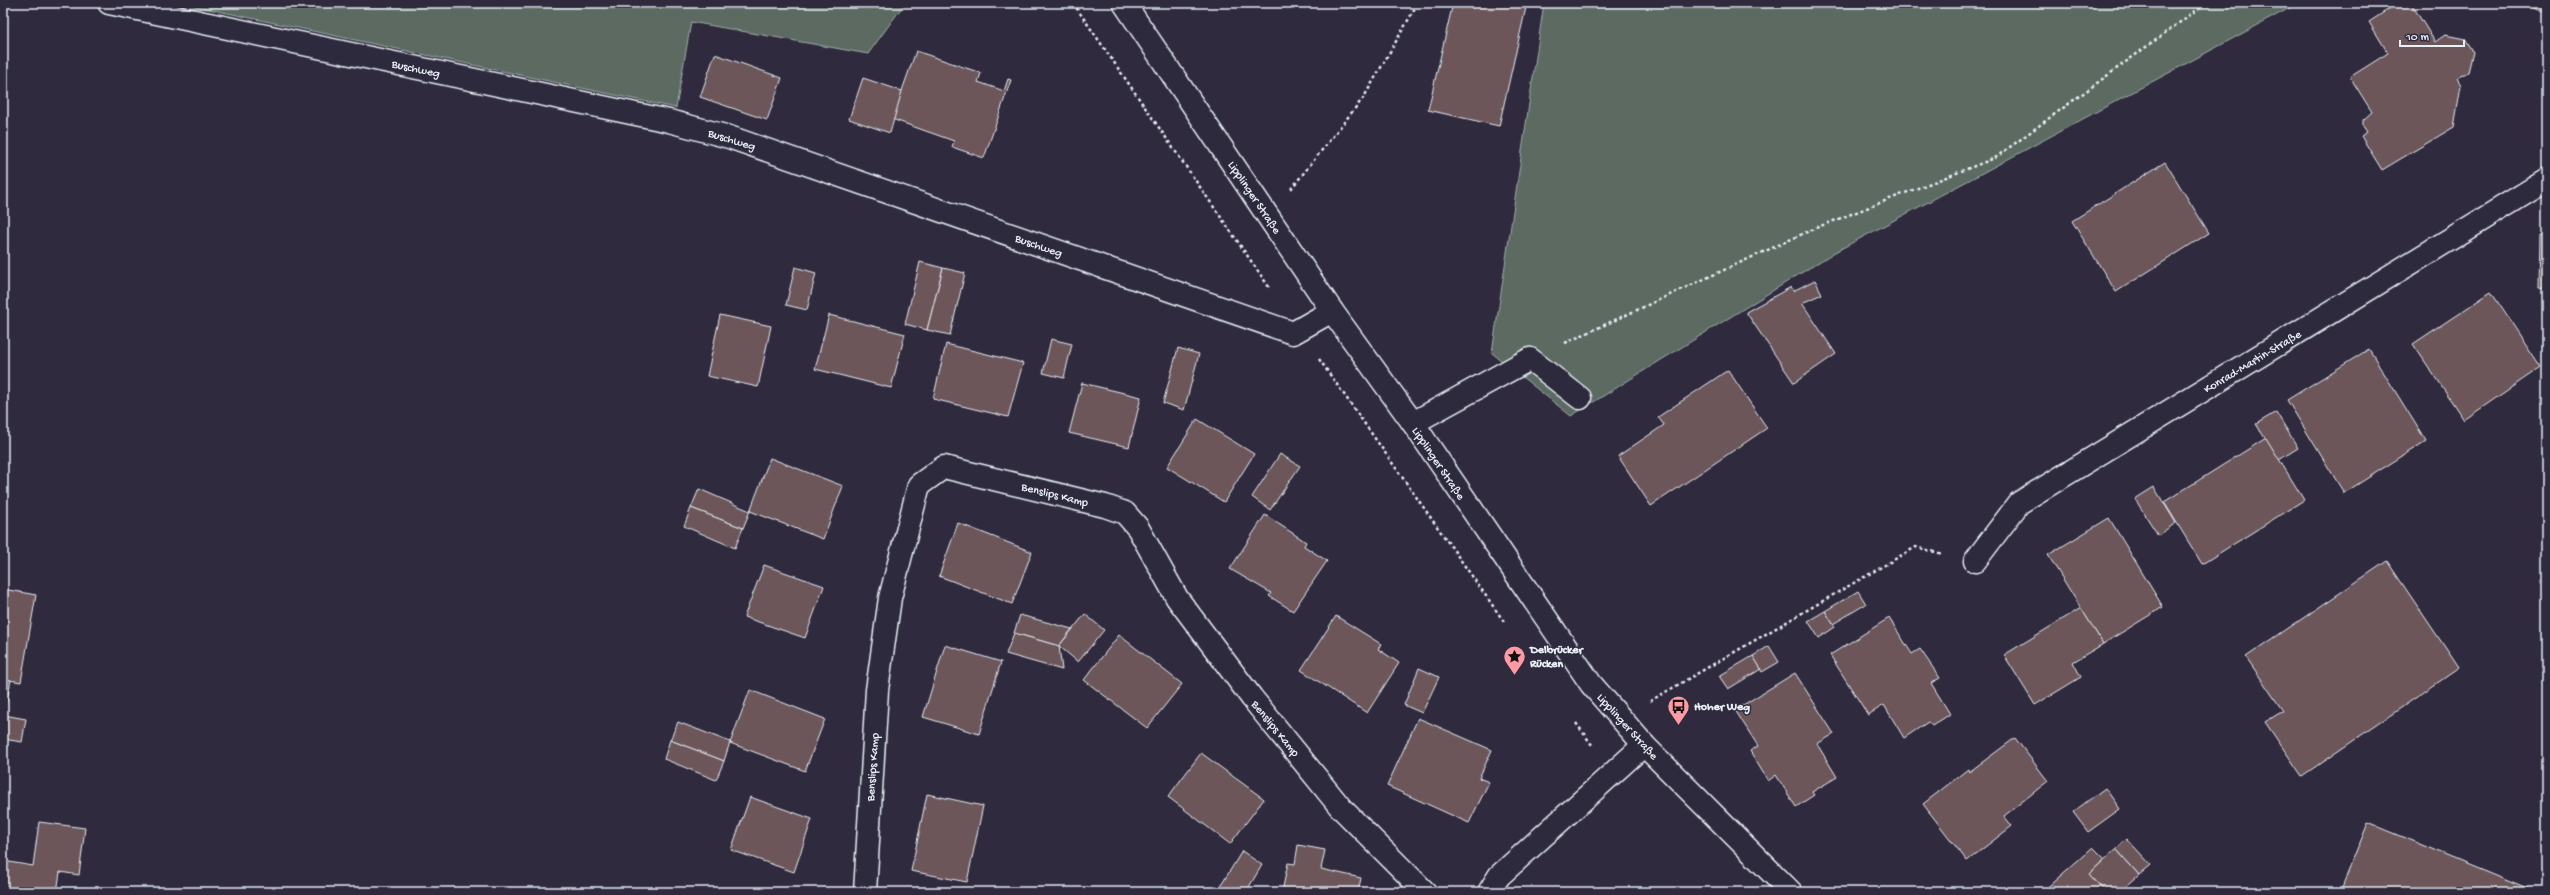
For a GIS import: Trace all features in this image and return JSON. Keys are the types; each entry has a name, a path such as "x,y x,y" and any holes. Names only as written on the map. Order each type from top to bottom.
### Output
{"street":[{"name":"Buschweg","path":"109,3 662,120 729,137 1293,333 1300,331"},
{"name":"Lipplinger Straße","path":"1124,3 1332,311 1413,423 1591,684 1644,745 1792,892"},
{"name":"Konrad-Martin-Straße","path":"1975,561 2018,504 2547,180"},
{"path":"1300,331 1332,311"},
{"path":"1413,423 1530,359 1580,398"},
{"name":"Benslips Kamp","path":"865,892 877,690 890,598 919,485 944,467 1105,506 1125,513 1138,528 1177,598 1252,698 1342,808 1425,892"},
{"path":"1489,892 1499,876 1644,745"}],"path":[{"path":"1073,3 1506,625"},
{"path":"1263,210 1292,188 1364,97 1418,3"},
{"path":"1530,359 1818,227 1995,158 2206,3"},
{"path":"1619,718 1916,547 1975,561"},
{"path":"1575,721 1612,773"}],"green space":[{"path":"180,3 905,3 868,54 691,22 676,108"},
{"path":"1544,3 2299,3 1835,252 1571,416 1492,353"}],"building":[{"path":"1453,3 1527,3 1499,126 1428,110"},
{"path":"2398,3 2411,3 2435,42 2445,35 2465,39 2473,52 2468,72 2457,78 2461,85 2454,127 2382,170 2361,136 2367,132 2363,126 2363,120 2372,112 2350,77 2388,53 2369,22"},
{"path":"2522,3 2547,3 2547,14"},
{"path":"916,51 981,73 978,82 1004,91 1008,79 1011,80 984,158 952,147 954,141 892,119"},
{"path":"715,54 782,78 767,120 700,97"},
{"path":"863,78 902,91 890,133 849,119"},
{"path":"2165,162 2209,233 2116,292 2072,221"},
{"path":"2540,233 2547,233 2547,290 2539,289"},
{"path":"920,262 943,268 927,330 905,324"},
{"path":"795,267 816,273 807,310 786,305"},
{"path":"943,268 965,273 950,335 927,330"},
{"path":"1815,280 1822,294 1802,303 1836,354 1794,383 1746,312 1791,287 1793,291"},
{"path":"2491,292 2541,367 2464,420 2413,344"},
{"path":"720,315 771,326 758,387 707,376"},
{"path":"829,315 905,334 891,388 815,369"},
{"path":"1051,339 1072,344 1064,378 1043,373"},
{"path":"946,344 1023,363 1008,417 933,399"},
{"path":"1178,348 1199,354 1184,410 1163,403"},
{"path":"2369,349 2426,441 2344,493 2287,400"},
{"path":"1728,370 1767,428 1651,506 1618,456 1664,425 1658,417"},
{"path":"1082,383 1141,397 1129,447 1069,433"},
{"path":"2276,412 2298,448 2279,460 2256,424"},
{"path":"1197,419 1254,454 1224,502 1167,467"},
{"path":"2266,438 2304,500 2202,564 2164,502"},
{"path":"1280,454 1300,466 1270,510 1252,497"},
{"path":"770,458 843,486 823,539 750,511"},
{"path":"2154,487 2176,523 2158,535 2135,499"},
{"path":"699,489 750,511 743,528 691,508"},
{"path":"691,508 743,528 735,548 684,526"},
{"path":"1265,515 1306,542 1304,546 1327,561 1293,611 1269,596 1271,593 1230,569"},
{"path":"2109,518 2163,607 2103,644 2048,555"},
{"path":"958,523 1032,552 1012,604 939,576"},
{"path":"2387,561 2459,668 2302,776 2265,722 2283,711 2246,657"},
{"path":"764,565 824,586 805,638 744,617"},
{"path":"3,589 36,595 21,682 3,679"},
{"path":"1858,591 1866,604 1833,624 1825,611"},
{"path":"2081,608 2103,644 2073,662 2081,677 2035,705 2004,655"},
{"path":"1825,611 1835,627 1819,638 1808,621"},
{"path":"1085,614 1104,630 1078,662 1059,646"},
{"path":"1020,615 1072,629 1059,646 1014,633"},
{"path":"1336,616 1381,644 1378,649 1399,663 1367,713 1301,670"},
{"path":"1889,618 1912,654 1920,649 1940,678 1931,683 1950,714 1932,726 1928,722 1904,738 1884,705 1868,715 1830,655"},
{"path":"1014,633 1059,646 1062,670 1006,654"},
{"path":"1119,635 1182,684 1147,728 1084,680"},
{"path":"945,645 1001,662 979,734 923,717"},
{"path":"1769,646 1779,662 1762,672 1753,656"},
{"path":"1753,656 1761,669 1728,689 1719,676"},
{"path":"1419,668 1439,677 1422,713 1404,705"},
{"path":"1795,673 1834,734 1817,744 1837,777 1812,792 1814,795 1796,807 1776,775 1768,781 1750,751 1758,746 1735,710"},
{"path":"3,679 11,680 4,715 26,719 22,742 3,739"},
{"path":"750,690 825,719 805,771 730,743"},
{"path":"1418,718 1492,750 1479,778 1489,782 1469,823 1387,786"},
{"path":"678,722 730,742 724,761 670,740"},
{"path":"2015,738 2048,781 2004,816 2012,826 1967,861 1923,804 1968,769 1969,772"},
{"path":"670,740 724,761 716,780 664,759"},
{"path":"1201,753 1264,799 1230,844 1168,797"},
{"path":"2105,788 2120,809 2088,832 2073,812"},
{"path":"927,794 983,806 967,882 911,871"},
{"path":"750,797 812,819 794,872 731,850"},
{"path":"39,822 85,828 79,875 60,872 57,892 3,892 3,861 33,866"},
{"path":"2368,823 2537,892 2340,892"},
{"path":"2127,839 2151,865 2139,875 2116,849"},
{"path":"1298,845 1325,850 1321,869 1361,878 1358,892 1282,892 1288,863 1295,864"},
{"path":"2093,847 2105,859 2089,874 2106,892 2042,892"},
{"path":"2116,849 2139,875 2120,892 2106,892 2089,874"},
{"path":"1242,851 1262,865 1246,892 1217,892"}],"place":[{"name":"Delbrücker Rücken","path":"1514,676"},
{"name":"Hoher Weg","path":"1679,726"}]}
